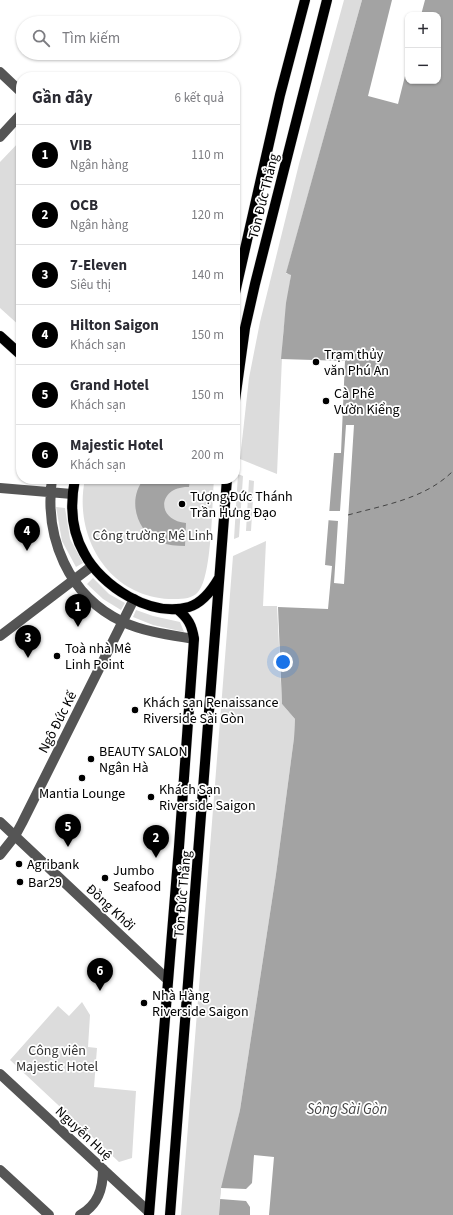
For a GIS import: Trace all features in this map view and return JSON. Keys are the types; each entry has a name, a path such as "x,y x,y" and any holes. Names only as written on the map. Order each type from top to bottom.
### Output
{"main road":[{"name":"Tôn Đức Thắng","path":"240,271 280,95 305,0"},
{"name":"Tôn Đức Thắng","path":"240,364 245,328 253,291 327,0"},
{"path":"0,336 16,350"},
{"path":"74,484 72,494 72,510 75,527 84,554 92,566 109,583 134,599 148,604 177,609 190,606 204,598 214,586 220,575 227,484"},
{"name":"Tôn Ðức Thắng","path":"170,1215 220,575"},
{"name":"Tôn Ðức Thắng","path":"149,1214 194,639 193,628 187,617 177,609"}],"street":[{"path":"0,72 16,87"},
{"path":"0,137 16,119"},
{"path":"51,484 50,514 53,532 64,565 90,599 123,622 143,629 194,639"},
{"path":"0,488 72,494"},
{"path":"0,636 92,566"},
{"name":"Ngô Ðức Kế","path":"0,855 15,836 134,599"},
{"name":"Ðồng Khởi","path":"0,822 168,980"},
{"name":"Nguyễn Huệ","path":"0,1074 103,1169 149,1214"},
{"path":"80,1215 97,1199 103,1182 103,1169"},
{"path":"0,1170 49,1215"}],"green space":[{"path":"344,0 362,0 286,274 291,274 283,334 277,474 240,459 249,378 260,322 299,164"},
{"path":"16,145 16,322 0,308 0,162"},
{"path":"240,475 243,476 239,537 234,539 237,484 240,484"},
{"path":"249,480 254,481 251,531 246,531"},
{"name":"Công trường Mê Linh","path":"85,484 214,484 209,556 203,584 198,592 188,598 181,599 169,599 147,595 128,587 112,575 100,559 90,541 84,521 83,500"},
{"path":"56,507 65,508 70,539 83,563 76,567 62,541"},
{"path":"266,541 263,606 277,606 282,704 295,719 294,738 276,874 240,1110 220,1199 219,1215 181,1215 233,556"},
{"path":"93,578 109,594 125,603 121,610 103,599 87,584"},
{"path":"136,610 153,616 180,622 184,632 153,625 133,617"},
{"name":"Công viên Majestic Hotel","path":"82,1002 90,1015 88,1047 97,1048 94,1087 136,1091 132,1158 119,1162 10,1060 58,1006 69,1016"}],"water":[{"name":"Sông Sài Gòn","path":"362,0 453,0 453,1215 219,1215 221,1188 240,1110 276,874 294,738 295,719 282,704 278,607 328,609 332,566 325,565 334,453 341,453 345,361 281,359 286,303 291,275 286,273"},
{"path":"141,484 189,484 189,487 179,488 171,492 166,497 164,504 165,510 169,516 176,521 186,523 185,546 160,542 145,531 140,523 135,505"}],"pier":[{"path":"392,0 425,0 422,12 405,12 405,76 398,104 368,96"},
{"path":"346,425 354,425 344,584 334,583 338,521 326,520 327,511 340,511"},
{"path":"254,1155 274,1157 269,1215 250,1215 250,1207 246,1201 220,1199 221,1188 246,1189 252,1183"}],"ferry route":[{"path":"348,515 417,495 442,481 453,471"}],"place":[{"name":"Trạm thủy văn Phú An","path":"316,362"},
{"name":"Cà Phê Vườn Kiểng","path":"326,401"},
{"name":"Tượng Đức Thánh Trần Hưng Đạo","path":"182,504"},
{"name":"Hilton Saigon","path":"27,551"},
{"name":"VIB","path":"78,627"},
{"name":"Toà nhà Mê Linh Point","path":"57,656"},
{"name":"7-Eleven","path":"28,658"},
{"name":"Khách sạn Renaissance Riverside Sài Gòn","path":"135,710"},
{"name":"BEAUTY SALON Ngân Hà","path":"91,759"},
{"name":"Mantia Lounge","path":"82,778"},
{"name":"Khách Sạn Riverside Saigon","path":"151,797"},
{"name":"Grand Hotel","path":"68,847"},
{"name":"OCB","path":"156,858"},
{"name":"Agribank","path":"19,864"},
{"name":"Jumbo Seafood","path":"105,878"},
{"name":"Bar29","path":"20,882"},
{"name":"Majestic Hotel","path":"100,991"},
{"name":"Nhà Hàng Riverside Saigon","path":"144,1003"}]}
